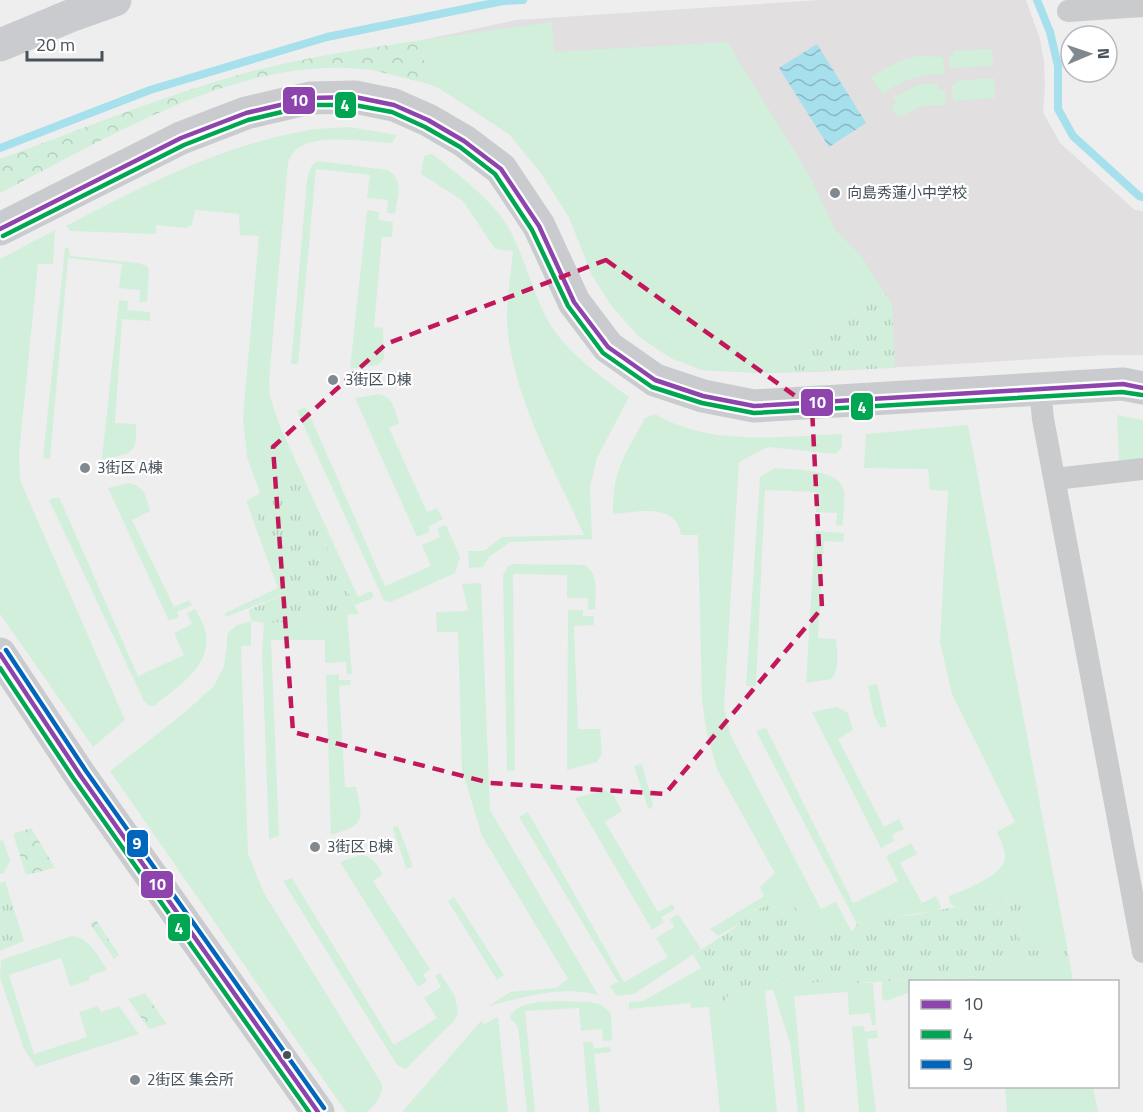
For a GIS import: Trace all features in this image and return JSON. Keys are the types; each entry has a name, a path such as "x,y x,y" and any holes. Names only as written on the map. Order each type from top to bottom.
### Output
{"street":[{"path":"0,45 115,0"},
{"path":"1068,11 1143,6"},
{"path":"0,229 181,138 246,113 310,98 355,97 394,105 428,120 464,141 501,169 539,226 574,302 608,347 655,380 703,396 754,406 1123,384 1143,388"},
{"path":"1040,390 1043,419 1142,946"},
{"path":"1055,479 1143,469"},
{"path":"0,654 80,775 318,1112"}],"highlighted area":[{"path":"606,260 812,408 822,608 665,794 490,783 293,732 273,447 386,344"}],"shaded area":[{"name":"向島秀蓮小中学校","path":"819,0 1026,0 1040,39 1044,62 1043,112 1060,143 1135,210 1143,211 1143,355 1106,355 817,372 763,373 702,370 671,358 638,336 612,306 592,275 569,217 541,173 509,134 437,87 425,83 423,40 516,20"}],"green space":[{"path":"552,22 554,52 727,42 809,175 836,231 862,257 884,292 763,373 702,370 671,358 638,336 612,306 592,275 569,217 541,173 509,134 437,87 425,83 423,40"},
{"path":"423,40 425,83 378,71 315,69 268,76 221,88 129,126 0,193 0,159 118,115 208,84 261,69 330,54"},
{"path":"992,49 993,66 949,68 949,56 953,56 953,51"},
{"path":"920,56 943,57 944,74 911,79 883,94 871,78 894,64"},
{"path":"994,78 995,98 953,101 952,85 956,85 956,81"},
{"path":"920,84 937,84 938,90 945,90 946,105 922,106 898,118 891,107 897,102 892,98"},
{"path":"349,127 397,135 392,143 344,139 307,143 298,148 291,157 288,163 269,381 270,396 279,424 358,597 371,591 373,598 355,605 317,527 299,482 274,546 286,578 285,594 226,617 225,613 278,588 246,501 260,493 247,457 243,417 259,236 240,235 239,214 195,210 192,225 185,228 156,225 156,234 70,231 66,226 152,183 212,157 273,138 309,130"},
{"path":"432,154 485,198 507,225 519,249 543,311 559,337 580,359 629,397 597,458 590,487 592,539 510,542 489,557 483,567 469,568 468,551 484,551 502,537 584,535 536,432 517,379 507,324 513,251 495,249 463,201 421,174 424,156"},
{"path":"318,161 388,170 398,184 398,195 395,213 387,213 388,200 367,198 370,175 316,169 298,364 291,364 307,180 309,171"},
{"path":"367,210 379,212 379,220 393,222 392,237 382,237 374,327 383,328 384,358 378,365 350,369"},
{"path":"55,230 53,264 38,264 19,454 20,480 125,720 93,747 0,614 0,259"},
{"path":"67,247 70,256 138,263 147,266 149,270 147,302 139,302 140,290 119,288 122,264 68,258 50,459 43,458 65,248"},
{"path":"884,292 892,304 895,368 763,373"},
{"path":"119,300 128,301 127,310 150,312 150,321 122,319 115,423 136,424 135,442 134,447 126,454 102,459"},
{"path":"379,394 387,398 395,409 399,423 389,428 427,512 437,508 443,519 428,527 430,532 417,537 355,398"},
{"path":"306,407 385,586 431,566 422,545 440,537 437,528 446,525 460,557 455,573 391,602 384,601 297,411"},
{"path":"655,414 699,431 722,435 770,437 842,434 842,448 835,454 768,447 739,462 724,708 731,736 821,909 836,902 852,932 813,937 788,895 763,909 755,910 737,925 718,936 710,929 764,896 760,887 775,873 717,769 707,735 702,701 698,535 681,535 678,525 664,513 644,511 613,514 615,486 621,463 645,418"},
{"path":"1117,415 1143,420 1143,460 1119,462"},
{"path":"968,425 1067,946 1021,952 1017,917 1007,899 1004,904 955,907 949,901 949,896 983,881 999,869 1004,862 1005,855 997,832 1015,822 952,694 940,642 948,491 930,490 928,469 864,468 866,434"},
{"path":"775,468 825,474 841,483 844,491 843,525 836,525 837,513 816,512 816,492 765,490 756,686 746,686 760,477"},
{"path":"299,482 317,527 359,614 291,616 289,622 251,621 249,610 285,594 282,581 286,578 274,546 267,542 253,507 281,489"},
{"path":"129,483 142,490 146,497 150,511 132,520 174,607 189,600 192,605 177,612 179,617 169,621 108,488"},
{"path":"59,497 138,676 184,655 174,633 192,624 187,613 195,609 204,625 206,648 197,668 154,706 144,701 49,500"},
{"path":"815,531 844,533 843,542 824,541 818,638 836,639 837,660 832,679 806,683"},
{"path":"512,564 584,565 595,578 596,591 595,609 588,610 588,598 567,598 567,575 513,574 515,770 507,771 503,575 508,566"},
{"path":"481,583 490,810 598,995 571,991 557,992 489,1006 510,992 556,988 568,979 482,836 462,770 458,632 437,632 436,612 468,611 462,584"},
{"path":"568,610 583,610 583,616 594,616 594,625 574,626 578,729 600,729 602,753 597,762 567,770"},
{"path":"347,614 352,674 347,674 346,662 325,663 325,640 271,640 279,836 269,839 262,651 264,623 288,622 291,616"},
{"path":"251,621 251,646 241,646 248,854 264,893 382,1084 378,1099 367,1112 346,1112 110,771 184,713 214,686 224,666 227,634 237,625"},
{"path":"339,674 339,680 351,680 350,685 339,686 345,787 356,787 360,814 359,820 351,828 331,835 326,675"},
{"path":"877,684 887,726 881,728 874,716 868,686"},
{"path":"837,707 848,713 853,730 838,739 884,827 899,819 904,829 892,835 894,841 881,848 812,712"},
{"path":"766,728 853,903 898,881 886,856 911,843 917,854 900,863 922,903 936,896 941,907 938,911 896,916 888,913 857,924 756,731"},
{"path":"642,764 653,805 651,809 648,808 634,766"},
{"path":"605,790 614,796 622,811 605,822 658,912 672,904 675,909 661,917 664,922 652,930 575,798"},
{"path":"528,812 624,982 668,957 656,938 674,927 670,919 678,914 701,949 634,994 617,996 610,986 618,982 519,817"},
{"path":"394,826 398,826 413,866 410,868 406,868"},
{"path":"31,828 55,868 26,875 13,834"},
{"path":"3,840 10,860 4,873 0,874 0,841"},
{"path":"360,855 371,858 383,874 373,881 430,969 423,975 427,981 418,987 340,862"},
{"path":"292,878 394,1045 437,1018 424,998 441,987 435,976 440,973 455,996 458,1014 453,1022 406,1069 397,1065 283,881"},
{"path":"5,881 24,941 0,951 0,883"},
{"path":"1022,892 1027,908 1017,917 1021,952 1067,946 1069,958 991,966 983,976 858,983 850,974 836,975 832,981 806,983 799,978 774,981 773,990 730,992 725,1001 710,1000 703,994 701,968 693,955 737,926 737,920 788,895 813,937 852,932 857,924 888,913 904,916 957,907 1004,904 1014,893"},
{"path":"454,897 504,975 497,980 448,901"},
{"path":"96,920 119,955 114,959 90,924"},
{"path":"72,936 89,944 107,970 89,976 90,980 70,986 61,958 9,975 34,1054 87,1037 79,1012 98,1006 101,1012 119,1006 139,1034 36,1067 24,1049 0,978 1,960"},
{"path":"1069,958 1073,980 916,980 983,976 991,966"},
{"path":"701,968 703,994 765,990 777,1112 720,1112 709,1007 691,1008 691,1003 629,1009 629,1002 643,1001"},
{"path":"850,974 858,983 873,983 876,1025 872,1025 870,1013 849,1015 848,992 794,996 805,1112 798,1112 790,1043 773,990 774,981 799,978 806,983 831,981 836,975"},
{"path":"909,980 909,992 886,1001 882,998 882,982"},
{"path":"145,993 167,1024 149,1029 128,999"},
{"path":"589,1002 600,1004 611,1013 612,1040 603,1041 602,1029 581,1031 579,1008 525,1011 535,1112 527,1112 518,1027 510,1018 514,1011 532,1003"},
{"path":"498,1017 508,1112 402,1112 481,1021 484,1024"},
{"path":"864,1026 865,1032 877,1030 878,1038 867,1039 876,1112 859,1112 852,1027"},
{"path":"583,1042 592,1042 594,1048 610,1047 611,1052 594,1054 600,1112 589,1112"},
{"path":"1005,1088 1093,1088 1098,1112 1007,1112"}],"water":[{"path":"817,44 866,123 829,147 779,68"}],"waterway":[{"path":"0,148 150,90 327,37 503,1 523,0"},
{"path":"1037,0 1050,32 1058,66 1058,109 1073,136 1139,196 1143,197"}],"transit line":[{"name":"10","path":"0,229 181,138 246,113 310,98 355,97 394,105 428,120 464,141 501,169 539,226 574,302 608,347 655,380 703,396 754,406 1123,384 1143,388"},
{"name":"4","path":"3,236 184,145 248,120 311,105 354,105 392,112 425,127 460,147 495,174 532,230 568,306 603,353 652,387 702,403 754,413 1122,392 1142,395"},
{"name":"9","path":"6,650 86,771 324,1108"},
{"name":"10","path":"0,654 80,775 318,1112"},
{"name":"4","path":"0,668 74,779 309,1112"}],"place":[{"name":"向島秀蓮小中学校","path":"835,193"},
{"name":"3街区 D棟","path":"333,380"},
{"name":"3街区 A棟","path":"85,468"},
{"name":"3街区 B棟","path":"315,847"},
{"name":"2街区 集会所","path":"135,1080"}]}
